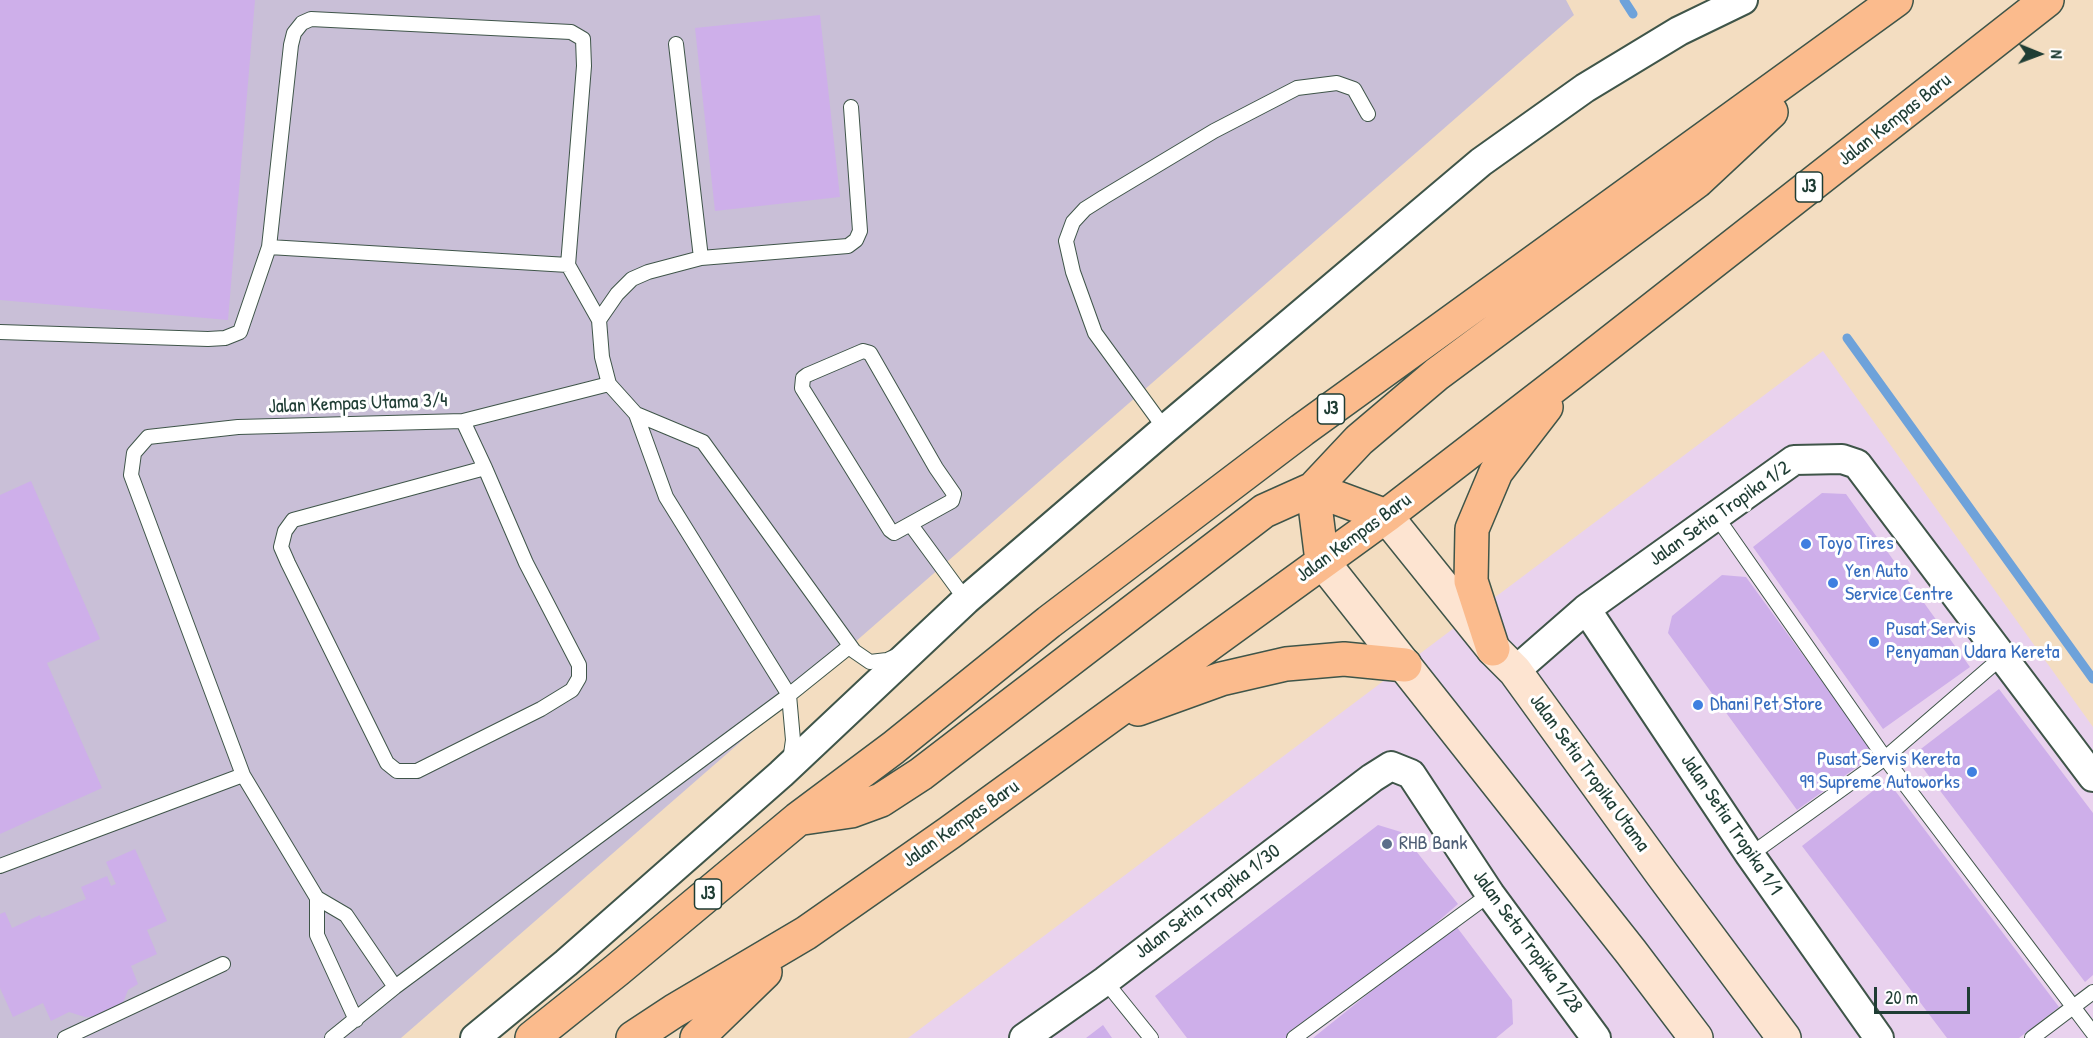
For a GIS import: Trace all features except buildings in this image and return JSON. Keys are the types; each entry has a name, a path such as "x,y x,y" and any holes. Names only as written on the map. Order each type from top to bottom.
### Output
{"main road":[{"name":"Jalan Kempas Baru","path":"633,1038 674,1011 806,933 950,833 1386,516 2047,0"},
{"path":"798,819 850,811 881,800 930,766 1264,511 1313,489 1359,441 1437,374 1697,181 1886,7"},
{"name":"J3","path":"532,1038 798,819 893,748 1049,622 1312,423 1886,7"},
{"path":"1504,660 1471,581 1472,529 1496,472 1570,374"},
{"path":"1313,489 1386,516"},
{"path":"1313,489 1322,561 1631,952 1696,1038"},
{"name":"Jalan Setia Tropika Utama","path":"1386,516 1504,660 1784,1038"},
{"path":"1104,722 1221,679 1286,664 1344,659 1405,665"},
{"path":"697,1038 806,933"}],"street":[{"path":"1679,31 1702,10 1708,0"},
{"path":"475,1038 566,963 781,774 966,600 1481,162 1585,88 1679,31 1743,0"},
{"name":"Jalan Setia Tropika 1/2","path":"1504,660 1586,609 1794,460 1842,459 1857,464 2093,777"},
{"name":"Jalan Setia Tropika 1/1","path":"1586,609 1750,855 1879,1038"},
{"name":"Jalan Seta Tropika 1/28","path":"1391,766 1411,774 1582,1033"},
{"name":"Jalan Setia Tropika 1/30","path":"1024,1038 1105,981 1372,778 1391,766"}],"lane":[{"path":"0,332 225,338 240,332 269,247 291,45 294,33 302,23 311,19 572,32 583,39 584,59 568,266 599,320 602,357 609,384 636,414 666,497 789,695 792,748 790,765 781,774"},
{"path":"676,44 701,258"},
{"path":"1165,429 1095,333 1073,272 1066,241 1073,222 1085,209 1214,131 1297,88 1337,83 1354,89 1368,114"},
{"path":"599,320 617,294 632,279 648,272 701,258 848,246 856,240 860,231 851,107"},
{"path":"269,247 568,266"},
{"path":"863,351 870,354 936,468 954,494 952,501 911,525 897,533 890,530 802,388 803,378 863,351"},
{"name":"Jalan Kempas Utama 3/4","path":"243,775 131,476 134,453 148,436 238,427 463,421 609,384"},
{"path":"636,414 703,442 854,651 870,662 887,660 920,643"},
{"path":"463,421 485,468 526,563 579,665 579,678 572,690 541,710 417,771 397,771 387,763 288,563 281,547 285,531 293,520 485,468"},
{"path":"1716,516 1886,758 2093,1033"},
{"path":"911,525 966,600"},
{"path":"332,1038 394,987 789,695 850,646"},
{"path":"1750,855 1886,758 2002,657"},
{"path":"0,866 243,775 317,898 346,915 394,987"},
{"path":"1294,1038 1490,894"},
{"path":"317,898 317,934 356,1020"},
{"path":"65,1038 223,963"},
{"path":"1105,981 1151,1038"},
{"path":"2032,1038 2093,992"}],"shaded area":[{"path":"0,0 1566,0 1574,15 401,1038 0,1038"},
{"path":"1823,351 2093,727 2093,1038 908,1038"}],"waterway":[{"path":"1624,0 1633,14"},
{"path":"1847,338 2093,679"}],"place":[{"name":"Toyo Tires","path":"1806,544"},
{"name":"Yen Auto Service Centre","path":"1833,583"},
{"name":"Pusat Servis Penyaman Udara Kereta","path":"1874,642"},
{"name":"Dhani Pet Store","path":"1698,705"},
{"name":"Pusat Servis Kereta 99 Supreme Autoworks","path":"1972,772"},
{"name":"RHB Bank","path":"1387,844"}]}
